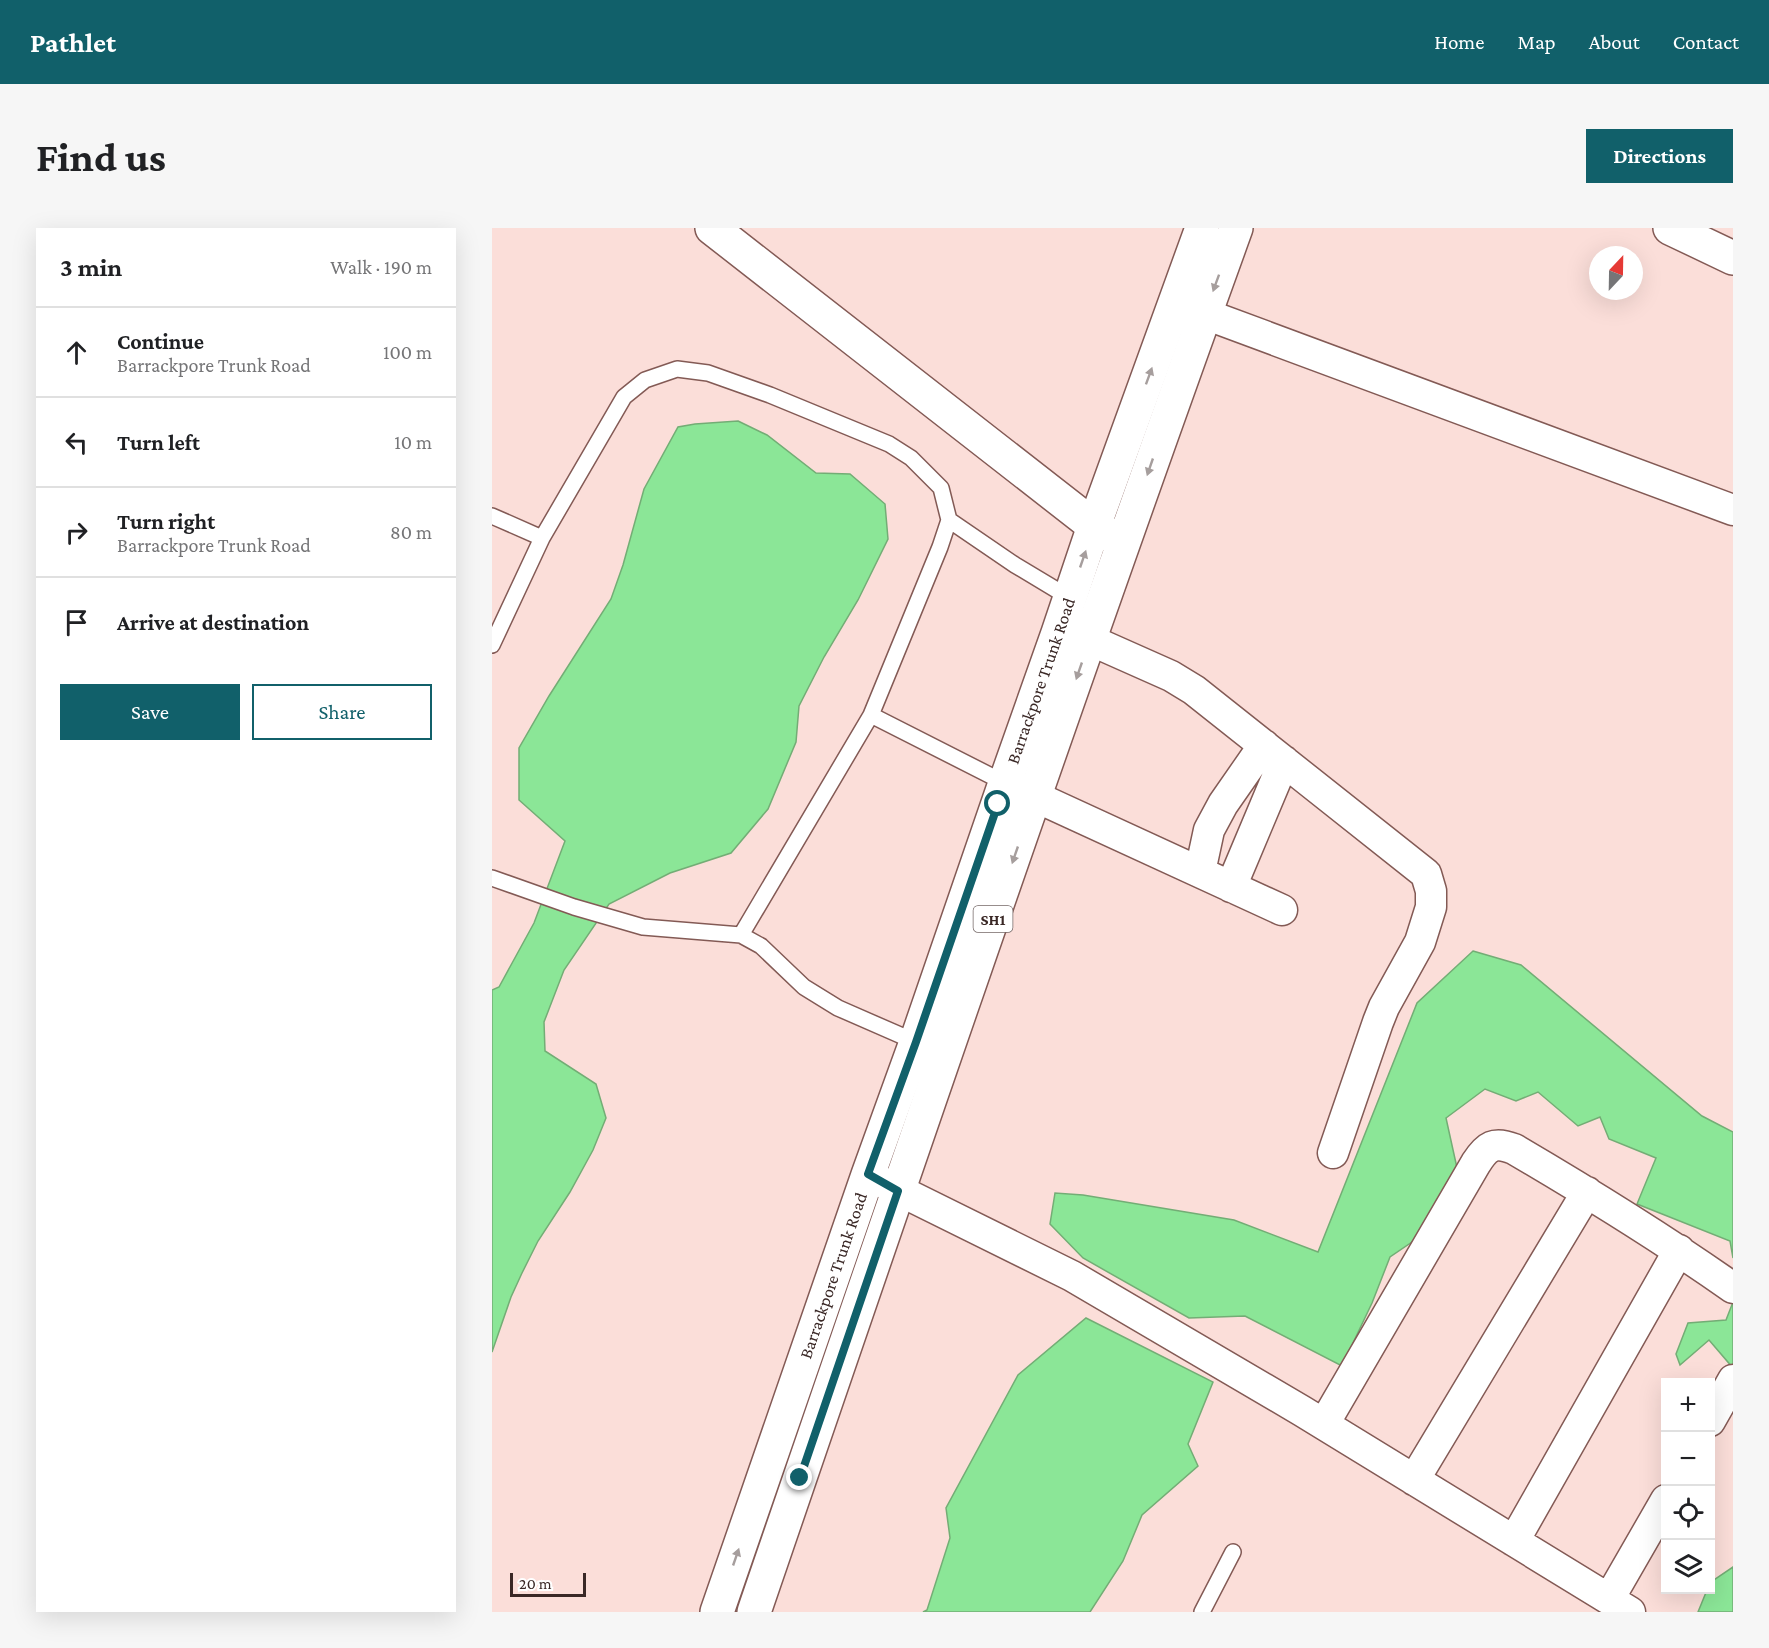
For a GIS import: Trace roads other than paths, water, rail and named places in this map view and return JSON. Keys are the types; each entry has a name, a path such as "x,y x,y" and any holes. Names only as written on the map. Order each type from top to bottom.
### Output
{"main road":[{"path":"712,228 1094,526 1124,542"},
{"name":"Barrackpore Trunk Road","path":"717,1612 1094,526 1202,228"},
{"name":"Barrackpore Trunk Road","path":"754,1612 1035,797 1236,228"},
{"path":"1670,228 1733,258"}],"street":[{"path":"1205,314 1733,510"},
{"path":"1090,640 1194,690 1426,874 1431,891 1431,907 1420,942 1384,1007 1332,1153"},
{"path":"1200,872 1209,830 1223,804 1274,753"},
{"path":"1231,887 1274,753"},
{"path":"1005,783 1282,910"},
{"path":"1324,1424 1483,1151 1492,1145 1504,1145 1514,1149 1587,1192 1679,1250 1733,1288"},
{"path":"868,1174 1072,1276 1324,1424 1619,1606 1661,1509"},
{"path":"1414,1480 1587,1192"},
{"path":"1514,1540 1679,1250"},
{"path":"1715,1412 1733,1380"}],"lane":[{"path":"492,645 542,538 624,397 645,380 677,369 708,373 770,395 889,444 911,458 941,488 949,520 940,548 871,715 741,935"},
{"path":"492,516 542,538"},
{"path":"949,520 1015,565 1070,598"},
{"path":"871,715 1005,783"},
{"path":"492,878 574,907 643,927 741,935 761,946 804,987 838,1008 916,1042"},
{"path":"1202,1612 1233,1552"}]}
